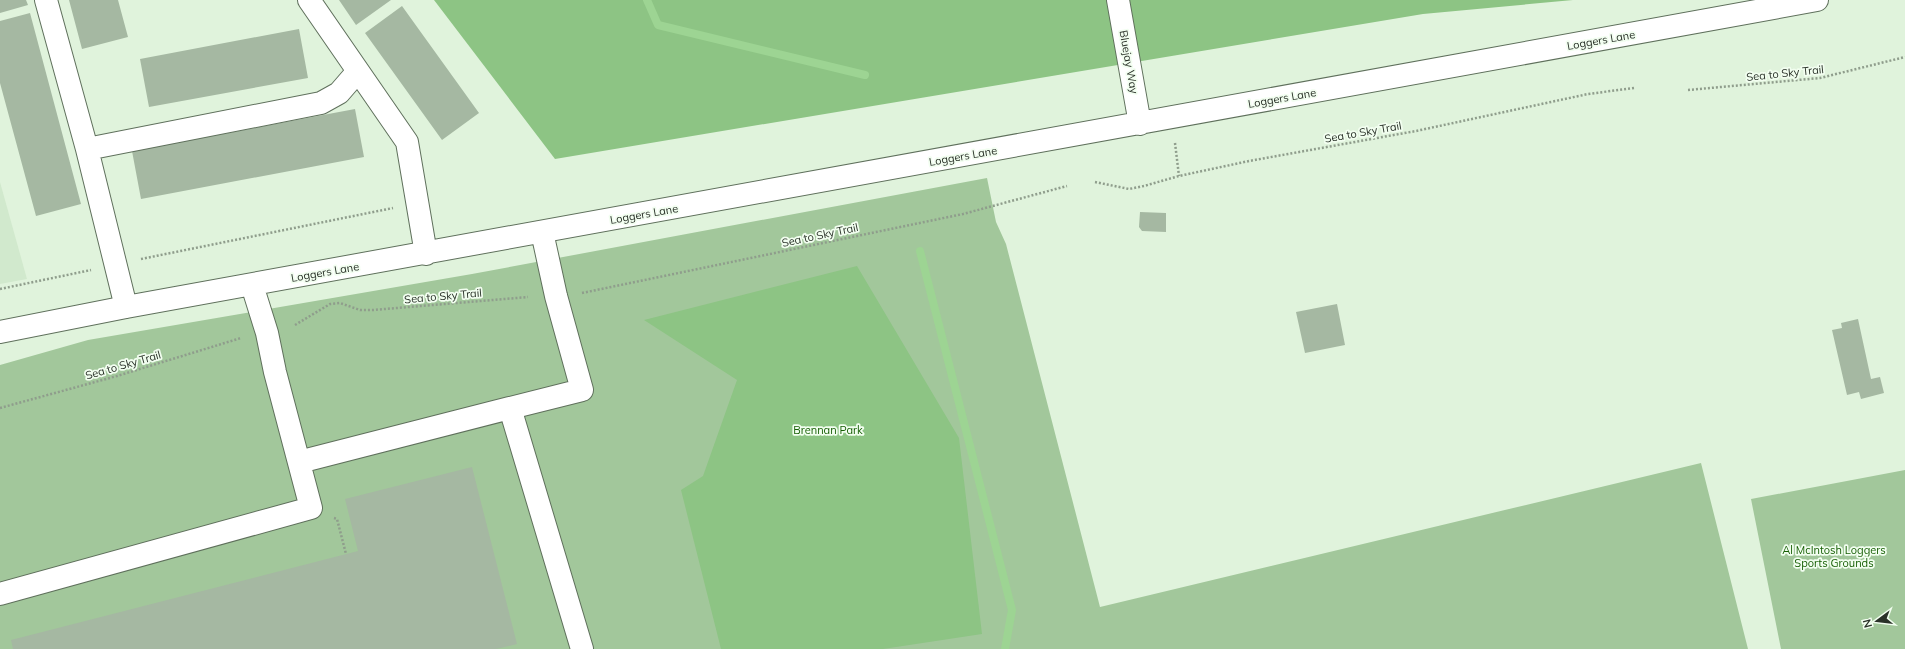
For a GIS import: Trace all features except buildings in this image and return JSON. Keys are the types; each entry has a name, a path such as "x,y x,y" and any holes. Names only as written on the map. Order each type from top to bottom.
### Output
{"street":[{"path":"46,0 87,149 126,307"},
{"path":"309,0 407,142 426,254"},
{"name":"Bluejay Way","path":"1118,0 1140,124"},
{"name":"Loggers Lane","path":"0,332 126,307 426,254 1817,0"},
{"path":"87,149 321,103 339,93 358,71"},
{"path":"299,462 582,390 556,296 542,232"},
{"path":"0,594 311,508 275,372 267,333 252,285"},
{"path":"510,408 582,649"}],"path":[{"name":"Sea to Sky Trail","path":"1688,90 1820,78 1905,57"},
{"name":"Sea to Sky Trail","path":"1095,182 1129,189 1179,176 1416,131 1588,94 1634,88"},
{"path":"1174,137 1179,176"},
{"name":"Sea to Sky Trail","path":"575,294 963,214 1067,186"},
{"path":"0,289 418,203"},
{"name":"Sea to Sky Trail","path":"295,325 324,307 340,303 360,310 373,310 528,297"},
{"name":"Sea to Sky Trail","path":"0,408 117,376 242,338"},
{"path":"311,508 337,519 346,554"}],"shaded area":[{"path":"0,182 27,279 0,284"}],"green space":[{"path":"434,0 1573,0 1423,14 555,159"},
{"name":"Brennan Park","path":"987,178 996,222 1006,244 1100,607 1701,463 1748,649 0,649 0,365 88,340 472,274"},
{"path":"857,266 959,438 982,634 883,649 721,649 681,490 703,476 737,380 644,320"},
{"name":"Al McIntosh Loggers Sports Grounds","path":"1905,470 1905,649 1781,649 1751,499"}],"waterway":[{"path":"647,0 658,25 865,75"},
{"path":"920,251 1012,610 1005,649"}]}
